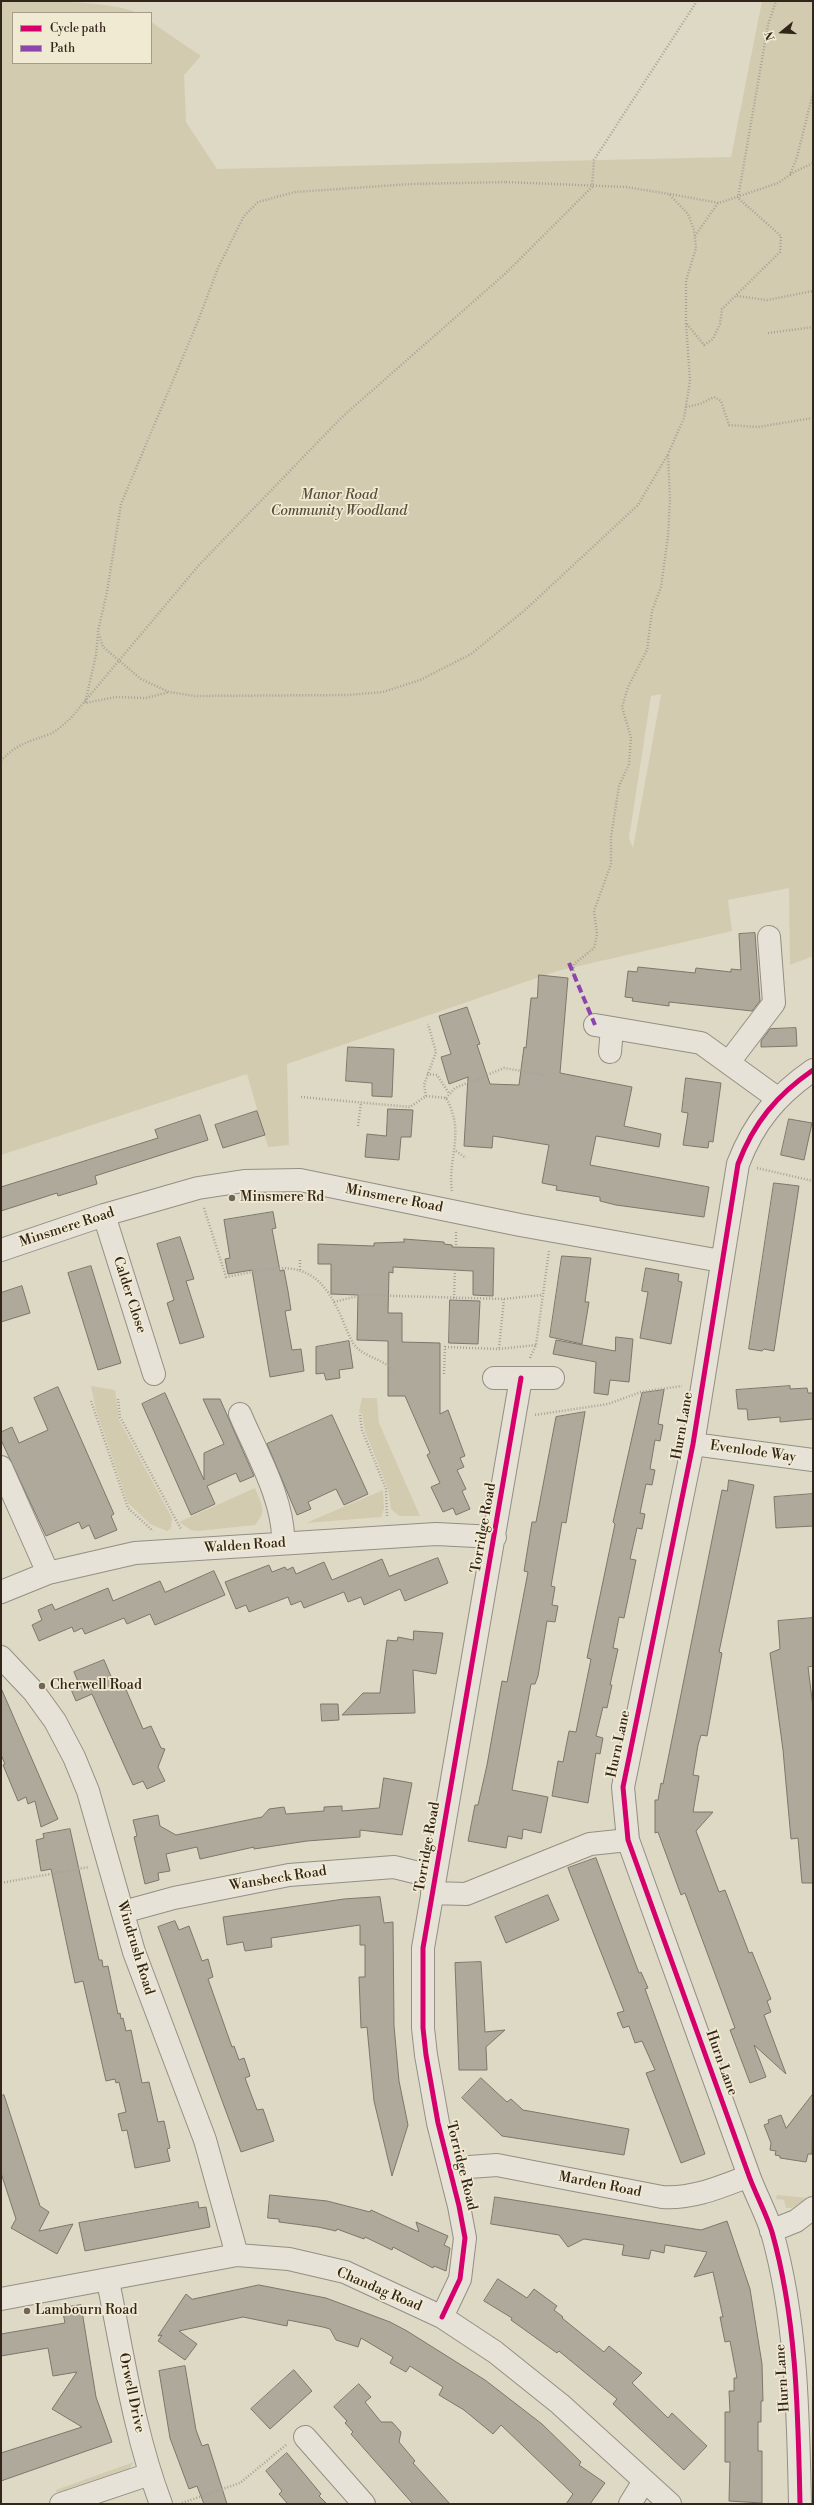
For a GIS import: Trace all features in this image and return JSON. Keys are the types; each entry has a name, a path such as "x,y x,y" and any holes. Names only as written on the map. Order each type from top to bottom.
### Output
{"street":[{"path":"729,1062 774,1004 770,937"},
{"path":"610,1052 604,1026 701,1043 777,1098"},
{"name":"Hurn Lane","path":"800,2504 805,2388 771,2231 749,2176 628,1840 622,1787 693,1444 721,1261 738,1164 748,1138 777,1098 813,1070"},
{"name":"Minsmere Road","path":"1,1250 104,1215 198,1188 244,1181 300,1180 553,1231 721,1261"},
{"name":"Calder Close","path":"104,1215 154,1374"},
{"path":"494,1378 554,1378"},
{"name":"Torridge Road","path":"442,2317 460,2279 464,2259 465,2238 451,2173 438,2123 423,2028 423,1948 496,1537 521,1378"},
{"path":"240,1414 282,1518 283,1543"},
{"name":"Evenlode Way","path":"693,1444 813,1460"},
{"path":"1,1467 48,1573"},
{"name":"Walden Road","path":"1,1592 48,1573 135,1553 436,1534 496,1537"},
{"name":"Windrush Road","path":"1,1658 38,1698 55,1721 74,1758 88,1791 148,1993 205,2140 237,2256"},
{"path":"433,1885 466,1894 590,1844 628,1840"},
{"name":"Wansbeck Road","path":"123,1912 182,1896 289,1875 394,1867 433,1885"},
{"name":"Marden Road","path":"451,2173 469,2167 497,2165 662,2197 682,2198 700,2194 749,2176"},
{"path":"771,2231 796,2221 813,2208"},
{"name":"Chandag Road","path":"2,2294 108,2281 237,2256 289,2259 345,2272 442,2317 495,2352 560,2404 670,2504"},
{"name":"Orwell Drive","path":"108,2281 150,2474 161,2504"},
{"path":"305,2437 364,2504"},
{"path":"61,2504 150,2474"},
{"path":"630,2504 644,2481"}],"path":[{"path":"1,761 10,751 26,741 51,733 86,703 199,564 342,417 506,273 592,187 594,160 697,1"},
{"path":"738,198 768,25 776,1"},
{"path":"790,174 797,157 813,93"},
{"path":"86,703 96,655 98,631 107,592 115,535 122,504 228,244 244,216 258,202 295,192 411,184 506,182 592,187 626,187 719,203 738,198 778,183 790,174 813,162"},
{"path":"98,631 103,647 141,679 169,692 196,696 348,695 383,692 420,680 471,654 548,589 638,505 668,454 684,418 690,381 686,323 686,281 696,248 695,236 688,214 669,194"},
{"path":"686,323 704,345 713,339 720,324 722,310 780,252 782,236 738,198"},
{"path":"695,236 719,203"},
{"path":"736,296 767,300 813,291"},
{"path":"768,333 813,327"},
{"path":"686,407 700,404 714,396 721,401 729,425 750,427 813,418"},
{"path":"573,974 574,964 594,948 597,934 594,910 610,864 611,837 619,786 630,764 631,738 622,707 628,687 647,650 652,611 661,587 663,560 668,536 670,500 668,454"},
{"path":"86,703 116,697 146,698 169,692"},
{"path":"426,1096 424,1085 436,1052 428,1024"},
{"path":"446,1098 455,1088 504,1068 545,1075"},
{"path":"427,1074 437,1075 449,1093"},
{"path":"301,1098 410,1107 426,1096 446,1098"},
{"path":"446,1098 454,1112 456,1151 451,1182 455,1211 456,1247"},
{"path":"358,1126 361,1103"},
{"path":"456,1151 466,1158"},
{"path":"738,1164 813,1181"},
{"path":"198,1188 226,1277 284,1267 300,1270 318,1279 334,1302 354,1344 369,1355 388,1364 394,1372"},
{"path":"521,1378 536,1345 542,1295 553,1231"},
{"path":"300,1260 300,1270"},
{"path":"454,1298 455,1267"},
{"path":"334,1302 362,1296 504,1299 542,1295"},
{"path":"499,1349 504,1299"},
{"path":"444,1374 445,1347 499,1349 536,1345"},
{"path":"514,1418 608,1404 641,1392 684,1385 702,1386"},
{"path":"118,1399 120,1417 183,1550"},
{"path":"91,1401 128,1508 183,1550"},
{"path":"360,1415 362,1430 386,1489 387,1537"},
{"path":"1,1883 109,1863"},
{"path":"178,2504 240,2482 294,2438 305,2437"}],"green space":[{"name":"Manor Road Community Woodland","path":"1,1 91,3 135,12 12,12 12,64 152,64 152,23 201,56 184,75 186,122 217,169 731,157 762,1 813,1 813,956 790,965 789,888 728,900 732,931 557,971 287,1064 289,1145 268,1147 247,1074 1,1155","holes":["661,694 633,848 629,838 651,696"]},
{"path":"91,1386 115,1390 119,1420 172,1518 171,1528 167,1531 150,1524 128,1503 96,1410"},
{"path":"362,1398 377,1398 379,1423 420,1516 399,1516 391,1509 388,1489 365,1431 362,1414 359,1412"},
{"path":"255,1488 261,1503 262,1511 259,1520 255,1525 197,1531 191,1530 179,1522"},
{"path":"383,1490 384,1509 381,1517 306,1523"},
{"path":"777,2195 808,2198 792,2208 786,2208 784,2200 776,2199"},
{"path":"134,2462 127,2472 58,2497 56,2490"}],"building":[{"path":"755,933 760,1001 752,1011 669,1002 669,1006 632,1001 633,998 625,997 628,971 637,972 638,967 695,973 696,968 731,972 731,969 741,970 739,934"},
{"path":"539,975 568,978 560,1073 632,1087 624,1126 661,1134 659,1147 596,1136 590,1165 709,1187 704,1217 616,1205 600,1201 600,1197 556,1190 557,1186 542,1183 549,1145 493,1136 492,1148 464,1146 468,1077 449,1084 441,1057 451,1054 439,1016 467,1007 480,1044 477,1045 490,1084 519,1085 524,1047 526,1048 531,998 537,998"},
{"path":"796,1028 797,1046 761,1047 761,1041 770,1029"},
{"path":"348,1047 394,1049 392,1097 372,1096 372,1083 346,1081"},
{"path":"686,1078 721,1083 713,1142 709,1141 708,1148 683,1145 688,1113 682,1112"},
{"path":"388,1109 413,1110 411,1137 401,1137 399,1160 365,1157 367,1134 386,1136"},
{"path":"257,1111 265,1135 223,1148 215,1125"},
{"path":"200,1115 208,1140 95,1176 97,1184 58,1196 57,1193 1,1211 1,1187 158,1138 155,1130"},
{"path":"789,1119 812,1123 804,1160 781,1155"},
{"path":"774,1183 799,1186 774,1351 764,1349 762,1351 749,1349"},
{"path":"273,1212 276,1228 272,1229 280,1271 284,1270 291,1310 285,1311 292,1350 301,1349 304,1371 270,1377 252,1270 228,1274 225,1259 230,1258 224,1220"},
{"path":"180,1237 194,1279 186,1281 204,1337 180,1344 167,1303 174,1300 157,1244"},
{"path":"404,1239 444,1242 444,1244 452,1245 452,1247 494,1248 493,1296 473,1295 473,1271 393,1267 393,1273 389,1272 388,1313 402,1313 402,1342 440,1343 440,1414 448,1410 465,1456 460,1458 464,1467 457,1470 466,1489 462,1491 470,1509 456,1515 453,1508 443,1512 431,1487 440,1483 427,1455 430,1453 405,1396 388,1396 388,1341 357,1340 358,1295 331,1294 331,1264 318,1264 318,1244 374,1246 374,1243 404,1242"},
{"path":"562,1256 591,1258 585,1302 589,1302 582,1344 550,1337"},
{"path":"91,1266 121,1363 98,1370 68,1273"},
{"path":"646,1268 679,1274 678,1281 682,1282 671,1344 640,1338 648,1292 642,1291"},
{"path":"22,1286 30,1313 1,1322 1,1293"},
{"path":"450,1300 480,1301 478,1344 449,1343"},
{"path":"616,1337 633,1339 629,1382 610,1380 608,1395 594,1393 596,1362 553,1354 556,1340 615,1351"},
{"path":"349,1341 353,1368 339,1370 340,1378 326,1380 324,1373 316,1374 316,1347"},
{"path":"790,1386 790,1389 807,1388 808,1393 813,1393 813,1419 780,1422 780,1417 748,1420 747,1409 738,1409 736,1390"},
{"path":"58,1387 114,1514 111,1516 117,1530 95,1539 89,1525 82,1529 79,1522 46,1536 1,1440 1,1432 12,1427 19,1443 48,1430 34,1398"},
{"path":"664,1390 658,1424 663,1425 660,1441 655,1440 650,1469 655,1470 652,1485 646,1484 640,1513 645,1514 642,1529 637,1528 630,1559 636,1560 624,1618 619,1617 613,1648 618,1649 610,1685 612,1685 607,1708 603,1707 596,1736 603,1738 600,1754 596,1753 588,1803 552,1796 558,1761 563,1762 569,1731 576,1732 591,1659 587,1658 615,1524 613,1522 642,1393"},
{"path":"165,1393 204,1480 204,1453 224,1444 203,1399 220,1399 254,1476 240,1482 236,1473 207,1486 215,1504 191,1515 142,1404"},
{"path":"585,1412 566,1523 562,1522 551,1586 555,1587 552,1605 558,1606 555,1622 547,1621 538,1676 535,1684 531,1684 512,1790 548,1797 541,1833 523,1829 522,1839 508,1836 506,1848 468,1841 475,1805 478,1805 487,1765 502,1681 507,1682 528,1572 524,1571 532,1522 536,1522 556,1417"},
{"path":"332,1415 368,1494 344,1505 336,1489 308,1502 311,1509 297,1515 267,1444"},
{"path":"729,1480 754,1485 719,1652 722,1653 707,1736 701,1735 698,1745 693,1775 699,1776 693,1812 713,1812 696,1831 719,1892 725,1890 749,1953 752,1952 771,1999 767,2001 771,2012 764,2015 786,2074 754,2045 766,2077 750,2083 730,2030 735,2028 685,1893 681,1895 658,1832 655,1833 655,1800 658,1800 661,1783 663,1784 722,1490 727,1491"},
{"path":"813,1494 813,1526 776,1528 774,1497"},
{"path":"438,1558 448,1583 405,1601 400,1589 364,1605 361,1597 348,1602 344,1592 304,1608 301,1601 291,1605 288,1597 249,1612 246,1605 236,1609 225,1582 269,1565 272,1572 285,1567 287,1570 293,1567 296,1574 324,1562 332,1580 382,1559 389,1576"},
{"path":"214,1571 225,1595 155,1625 150,1614 127,1624 124,1618 85,1634 82,1628 74,1632 72,1627 39,1641 32,1625 42,1620 38,1610 52,1604 55,1610 108,1588 113,1601 160,1581 165,1592"},
{"path":"813,1618 813,1666 808,1667 813,1707 813,1883 802,1883 798,1838 791,1839 783,1750 770,1653 780,1649 778,1621"},
{"path":"414,1631 443,1633 436,1674 413,1670 415,1713 342,1715 363,1693 380,1693 387,1640 397,1641 398,1637 413,1640"},
{"path":"104,1660 116,1688 124,1685 143,1729 151,1726 161,1748 165,1749 158,1767 165,1781 147,1789 143,1781 133,1785 92,1694 76,1701 70,1687 79,1684 74,1672"},
{"path":"1,1688 58,1819 41,1827 35,1801 28,1804 26,1797 18,1801 3,1765 5,1764 1,1755"},
{"path":"321,1704 338,1704 339,1720 322,1721"},
{"path":"384,1778 412,1783 402,1835 360,1830 360,1837 307,1841 254,1849 254,1847 200,1859 197,1847 166,1854 170,1871 158,1873 159,1880 145,1884 134,1837 137,1836 133,1820 158,1815 160,1826 176,1835 262,1817 269,1809 284,1807 286,1814 324,1811 324,1807 342,1806 342,1811 379,1808"},
{"path":"70,1829 99,1960 102,1960 103,1967 108,1966 118,2014 120,2013 121,2019 123,2018 126,2031 131,2030 142,2083 149,2082 158,2122 164,2121 170,2148 167,2149 170,2161 135,2168 127,2130 122,2131 118,2114 126,2112 119,2082 116,2083 115,2079 106,2081 83,1981 75,1983 51,1869 41,1871 36,1840 44,1838 43,1834"},
{"path":"596,1858 639,1973 641,1972 648,1988 645,1989 705,2154 681,2163 646,2073 655,2070 642,2041 635,2043 629,2026 623,2028 617,2013 624,2011 568,1868"},
{"path":"548,1895 559,1920 506,1943 495,1917"},
{"path":"380,1897 384,1923 393,1922 394,2026 399,2081 408,2125 392,2176 374,2101 367,2027 361,2028 359,1977 365,1977 365,1945 360,1945 360,1925 271,1938 272,1947 245,1951 243,1942 227,1945 223,1917 344,1899"},
{"path":"175,1921 179,1930 189,1926 202,1961 208,1959 213,1977 208,1979 232,2047 234,2046 239,2060 244,2058 250,2076 245,2078 257,2110 263,2109 274,2141 241,2152 158,1927"},
{"path":"481,1962 485,2032 505,2030 486,2047 487,2070 459,2070 455,1963"},
{"path":"481,2078 507,2102 511,2099 523,2110 629,2129 624,2155 502,2136 462,2098"},
{"path":"813,2094 812,2154 808,2154 806,2162 780,2158 780,2156 775,2155 776,2151 770,2150 771,2143 764,2125 769,2123 768,2120 781,2115 786,2128"},
{"path":"4,2095 40,2206 49,2212 39,2231 73,2224 57,2254 11,2228 16,2219 1,2173 1,2096"},
{"path":"270,2195 327,2201 370,2212 371,2210 419,2232 416,2222 448,2236 444,2245 450,2248 446,2271 434,2266 433,2268 393,2247 392,2250 365,2237 364,2239 337,2229 336,2231 279,2222 279,2219 268,2218"},
{"path":"495,2197 701,2230 727,2221 750,2289 762,2364 763,2401 761,2401 761,2422 758,2422 758,2451 762,2451 762,2503 729,2501 730,2462 725,2462 725,2412 730,2412 729,2391 734,2391 734,2378 737,2378 730,2341 725,2342 720,2317 723,2317 713,2272 694,2277 707,2252 665,2245 664,2253 651,2250 649,2259 622,2255 624,2245 584,2239 568,2247 559,2235 491,2224"},
{"path":"198,2202 199,2208 206,2207 210,2227 85,2251 79,2223"},
{"path":"498,2279 527,2298 534,2289 557,2306 554,2310 563,2317 562,2318 604,2352 609,2346 642,2373 632,2383 668,2418 672,2413 707,2446 684,2470 613,2404 617,2399 559,2351 557,2353 511,2320 512,2318 484,2301"},
{"path":"259,2285 326,2298 390,2322 407,2331 485,2380 542,2424 581,2462 579,2465 605,2483 590,2504 566,2504 573,2494 501,2425 493,2434 464,2410 439,2395 443,2387 410,2366 406,2372 390,2363 393,2357 361,2338 358,2347 336,2340 330,2329 323,2327 288,2320 287,2326 243,2317 179,2331 197,2344 185,2360 158,2341 162,2335 158,2336 186,2294 192,2299"},
{"path":"81,2305 96,2397 112,2442 1,2481 1,2453 82,2427 52,2409 77,2372 53,2376 48,2348 1,2356 1,2334 65,2323 62,2308"},
{"path":"185,2366 196,2430 202,2446 208,2444 227,2504 204,2504 197,2486 189,2489 170,2438 159,2371"},
{"path":"294,2370 312,2391 270,2429 251,2409"},
{"path":"359,2384 371,2397 365,2402 381,2422 392,2422 401,2432 399,2442 415,2461 413,2463 450,2504 413,2504 351,2434 353,2432 345,2423 347,2421 334,2407"},
{"path":"287,2453 321,2494 319,2496 327,2504 288,2504 279,2494 282,2491 266,2471"}],"marked path":[{"path":"569,963 595,1025"}],"cycle path":[{"path":"800,2504 795,2367 787,2299 772,2232 749,2176 628,1840 623,1787 693,1444 738,1164 744,1149 759,1122 788,1089 813,1070"},
{"path":"442,2317 460,2279 465,2238 459,2206 438,2123 426,2055 423,2028 423,1948 521,1378"}],"place":[{"name":"Minsmere Rd","path":"232,1198"},
{"name":"Cherwell Road","path":"42,1686"},
{"name":"Lambourn Road","path":"27,2311"}]}
